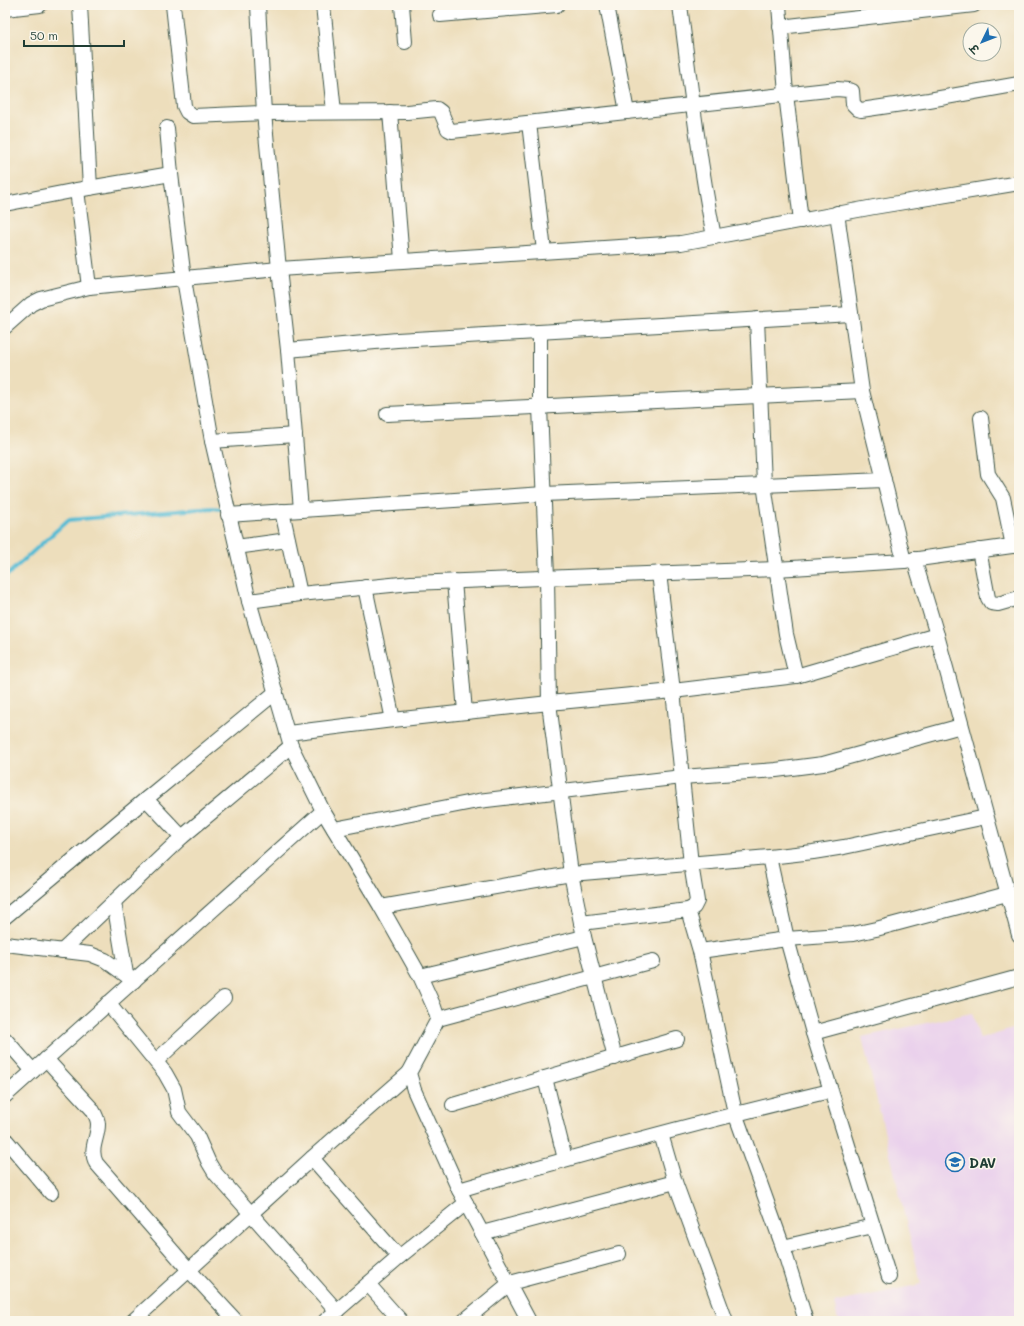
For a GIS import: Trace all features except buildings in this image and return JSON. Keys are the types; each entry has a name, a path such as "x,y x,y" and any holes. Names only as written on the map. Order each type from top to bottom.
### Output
{"street":[{"path":"5,9 40,5"},
{"path":"80,5 84,189 89,287"},
{"path":"173,5 184,106 187,112 193,116 264,113 390,112 436,109 441,112 448,129 452,131 837,89 852,91 853,104 855,108 862,110 1019,84"},
{"path":"258,5 264,113 288,350 301,510"},
{"path":"323,5 334,112"},
{"path":"402,5 405,42"},
{"path":"440,15 517,7 557,5"},
{"path":"607,5 627,112"},
{"path":"680,5 703,180 714,237"},
{"path":"779,5 786,94 801,221"},
{"path":"780,27 913,8 974,5"},
{"path":"390,112 402,260"},
{"path":"529,123 544,251"},
{"path":"133,1321 312,1158 409,1073 438,1019 434,1006 420,976 381,907 323,811 289,740 249,601 212,442 184,279 167,128"},
{"path":"5,204 171,174"},
{"path":"5,327 31,304 41,298 89,287 279,269 681,243 837,214 1019,183"},
{"path":"837,214 862,391 884,480 909,560 937,635 1019,936"},
{"path":"288,350 397,340 851,314"},
{"path":"757,319 764,484 786,634 796,676"},
{"path":"540,332 540,407 547,578 549,703 570,874 584,937 615,1058"},
{"path":"386,414 862,391"},
{"path":"249,601 365,587 454,581 776,569 909,560 1016,545 1003,498 988,474 981,418"},
{"path":"212,442 295,435"},
{"path":"228,515 544,494 884,480"},
{"path":"282,511 300,594"},
{"path":"236,547 288,540"},
{"path":"980,550 988,598 991,603 998,604 1019,598"},
{"path":"581,923 688,910 694,907 697,901 691,864 659,573"},
{"path":"454,581 465,712"},
{"path":"365,587 393,720"},
{"path":"62,951 182,837 289,740 393,720 673,691 796,676 937,635"},
{"path":"5,917 276,692"},
{"path":"334,829 478,801 682,777 776,770 822,764 961,726"},
{"path":"146,799 182,837"},
{"path":"5,1096 108,1004 130,977 323,811"},
{"path":"381,907 570,874 769,858 844,847 986,817"},
{"path":"769,858 787,939 813,1032 830,1091 889,1277"},
{"path":"700,951 787,939 834,936 876,929 1007,894"},
{"path":"114,902 130,977"},
{"path":"688,910 700,951 735,1113 782,1246 806,1321"},
{"path":"420,976 584,937"},
{"path":"5,944 90,954 105,960 130,977"},
{"path":"438,1019 653,961"},
{"path":"813,1032 1019,977"},
{"path":"156,1061 224,998"},
{"path":"108,1004 156,1061 171,1082 179,1112 198,1136 211,1167 337,1311"},
{"path":"5,1039 33,1071"},
{"path":"453,1105 677,1040"},
{"path":"46,1059 92,1110 96,1117 98,1124 93,1150 93,1157 96,1163 188,1270 236,1321"},
{"path":"409,1073 414,1090 459,1190 529,1321"},
{"path":"545,1078 565,1159"},
{"path":"459,1190 565,1159 735,1113 830,1091"},
{"path":"661,1134 675,1182 726,1321"},
{"path":"5,1139 51,1193"},
{"path":"312,1158 399,1257"},
{"path":"482,1233 675,1182"},
{"path":"325,1321 399,1257 466,1203"},
{"path":"782,1246 873,1226"},
{"path":"464,1321 510,1283 618,1254"},
{"path":"368,1284 401,1321"}],"shaded area":[{"name":"DAV","path":"972,1013 980,1039 1019,1027 1019,1321 838,1321 834,1303 921,1284 862,1037"}],"waterway":[{"path":"5,577 68,520 212,508 221,509"}],"place":[{"name":"DAV","path":"955,1162"}]}
